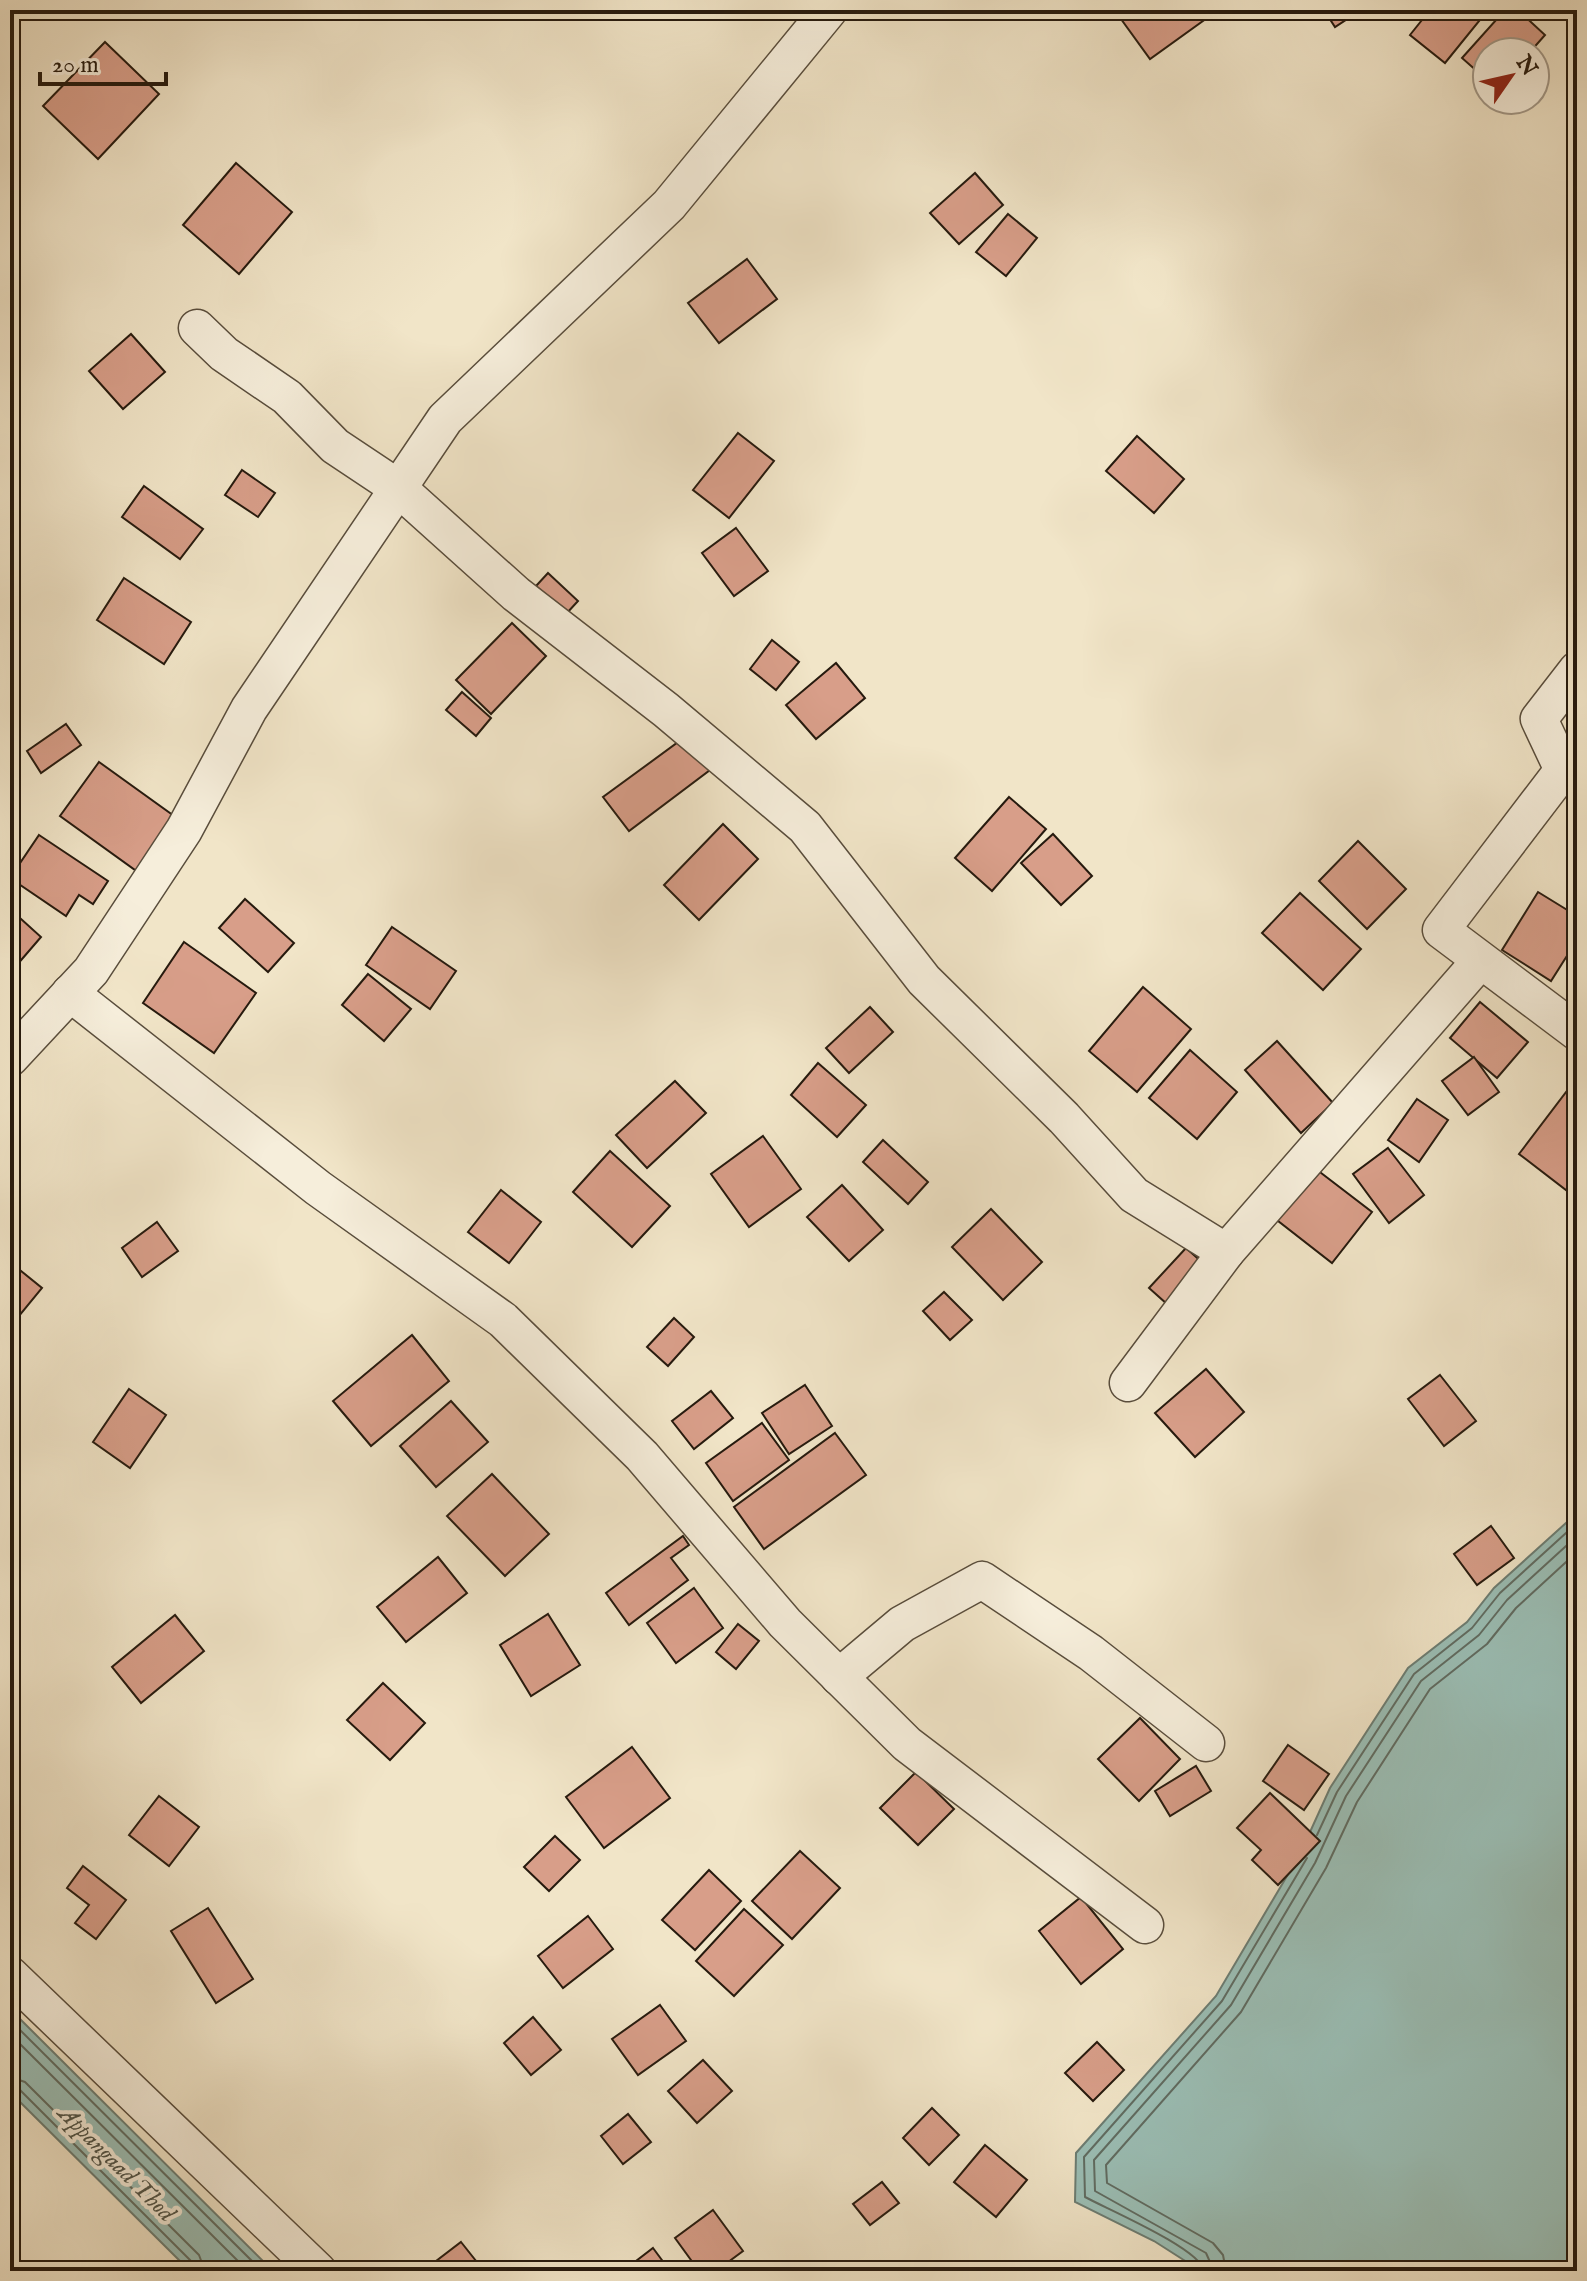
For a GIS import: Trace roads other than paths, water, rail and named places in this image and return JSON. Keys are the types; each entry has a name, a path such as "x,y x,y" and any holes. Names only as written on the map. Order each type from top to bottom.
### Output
{"street":[{"path":"10,1058 91,971 184,830 249,709 445,419 669,205 829,10"},
{"path":"197,328 224,354 287,397 335,446 398,488 516,594 666,710 805,827 924,980 1064,1118 1134,1195 1226,1252"},
{"path":"1577,670 1539,719 1563,770 1441,930 1577,1032"},
{"path":"1128,1383 1226,1252 1480,961"},
{"path":"70,993 318,1188 503,1320 642,1456 785,1623 907,1744 1145,1925"},
{"path":"839,1677 902,1624 982,1580 1091,1653 1206,1743"},
{"path":"10,1975 318,2271"}],"water":[{"path":"1577,1513 1577,2271 1201,2271 1154,2241 1075,2202 1076,2153 1216,1996 1300,1854 1330,1788 1408,1668 1467,1622 1494,1588"},
{"name":"Appangaad Thod","path":"10,2009 273,2271 190,2271 10,2092"}]}
